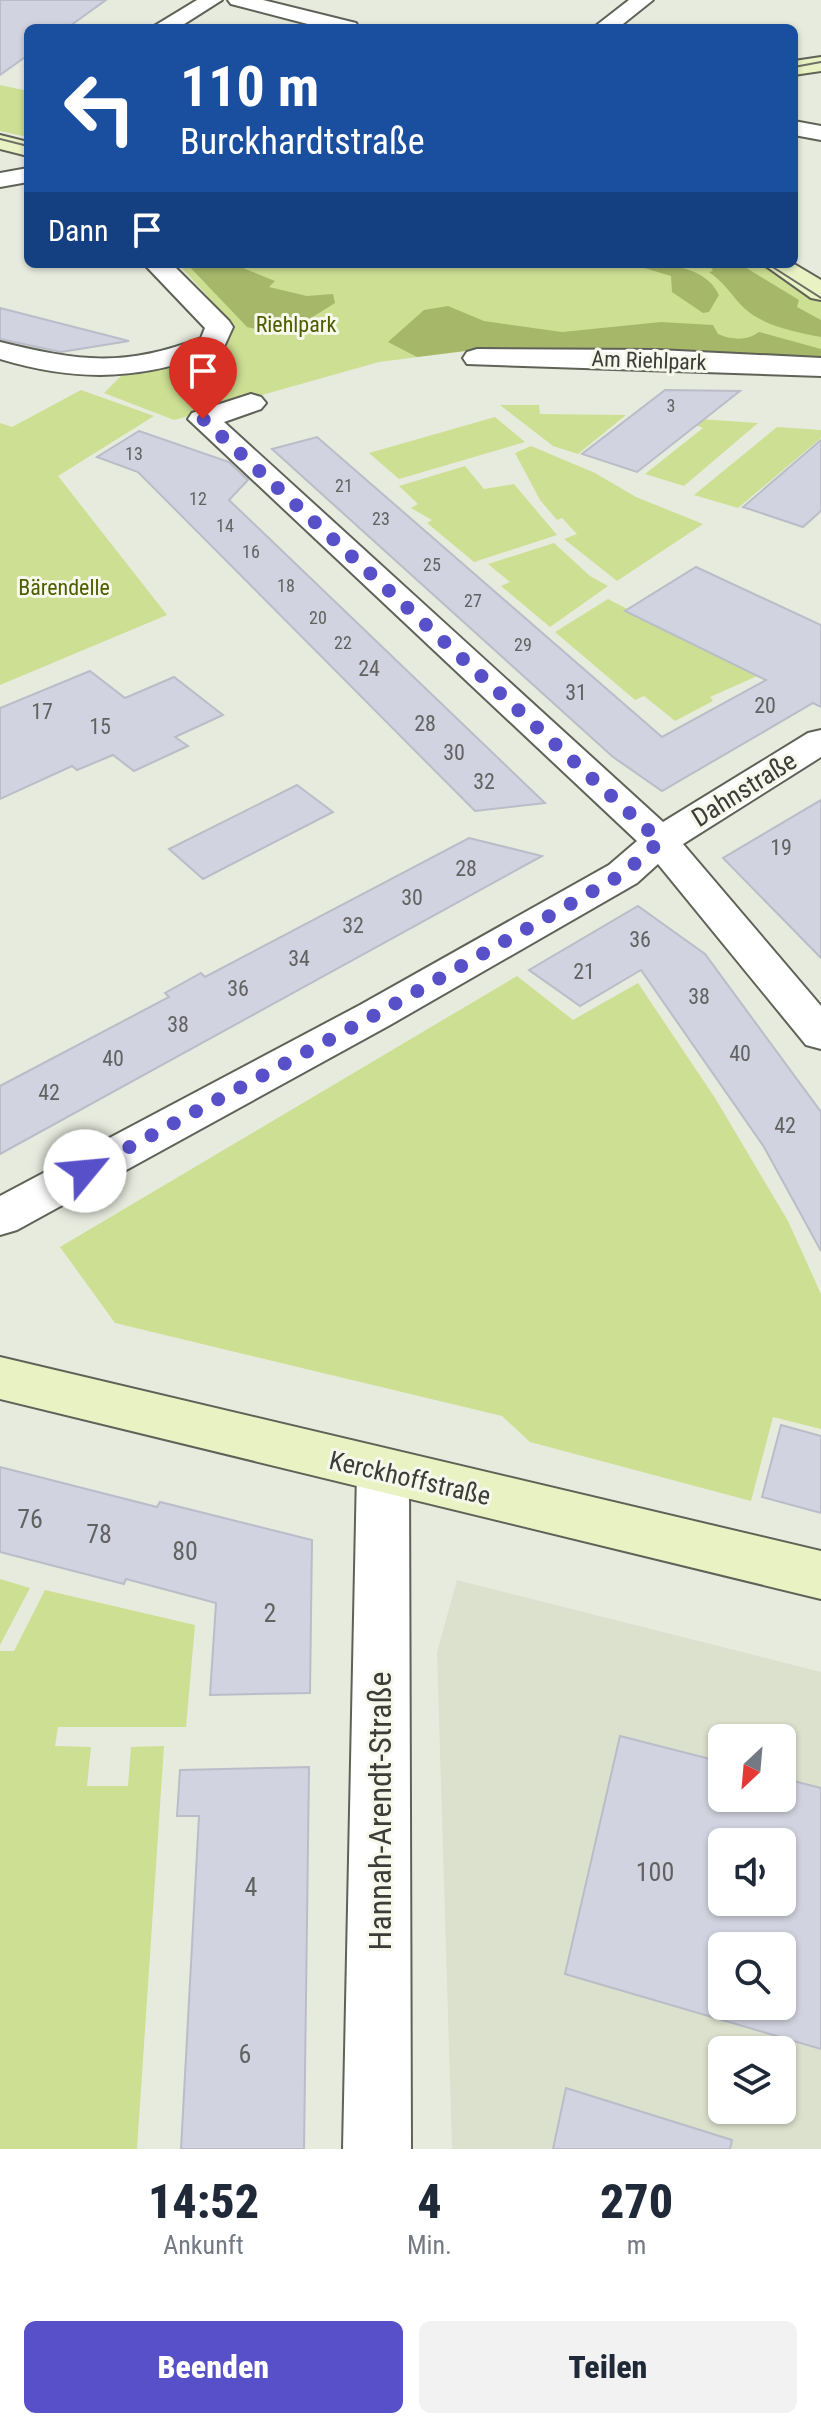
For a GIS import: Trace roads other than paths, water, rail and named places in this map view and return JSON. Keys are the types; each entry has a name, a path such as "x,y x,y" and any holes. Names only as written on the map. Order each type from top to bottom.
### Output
{"street":[{"path":"169,24 212,0"},
{"path":"238,0 332,24"},
{"path":"608,24 632,1"},
{"path":"798,67 821,64"},
{"path":"798,129 821,133"},
{"path":"0,142 24,148"},
{"path":"0,180 24,176"},
{"path":"0,350 67,367 106,367 188,354 213,343 219,327 161,268"},
{"path":"782,268 821,292"},
{"name":"Am Riehlpark","path":"477,358 658,359 821,367"},
{"path":"251,403 203,419 660,841 821,1034"},
{"name":"Dahnstraße","path":"0,1217 375,1015 623,874 660,841 821,741"},
{"name":"Kerckhoffstraße","path":"0,1378 821,1575"},
{"name":"Hannah-Arendt-Straße","path":"377,2149 383,1472"}],"tram line":[{"path":"798,66 821,62"},
{"path":"0,139 24,145"},
{"path":"774,268 821,298"}],"park label":[{"name":"Riehlpark","path":"296,324"},
{"name":"Bärendelle","path":"64,587"}]}
